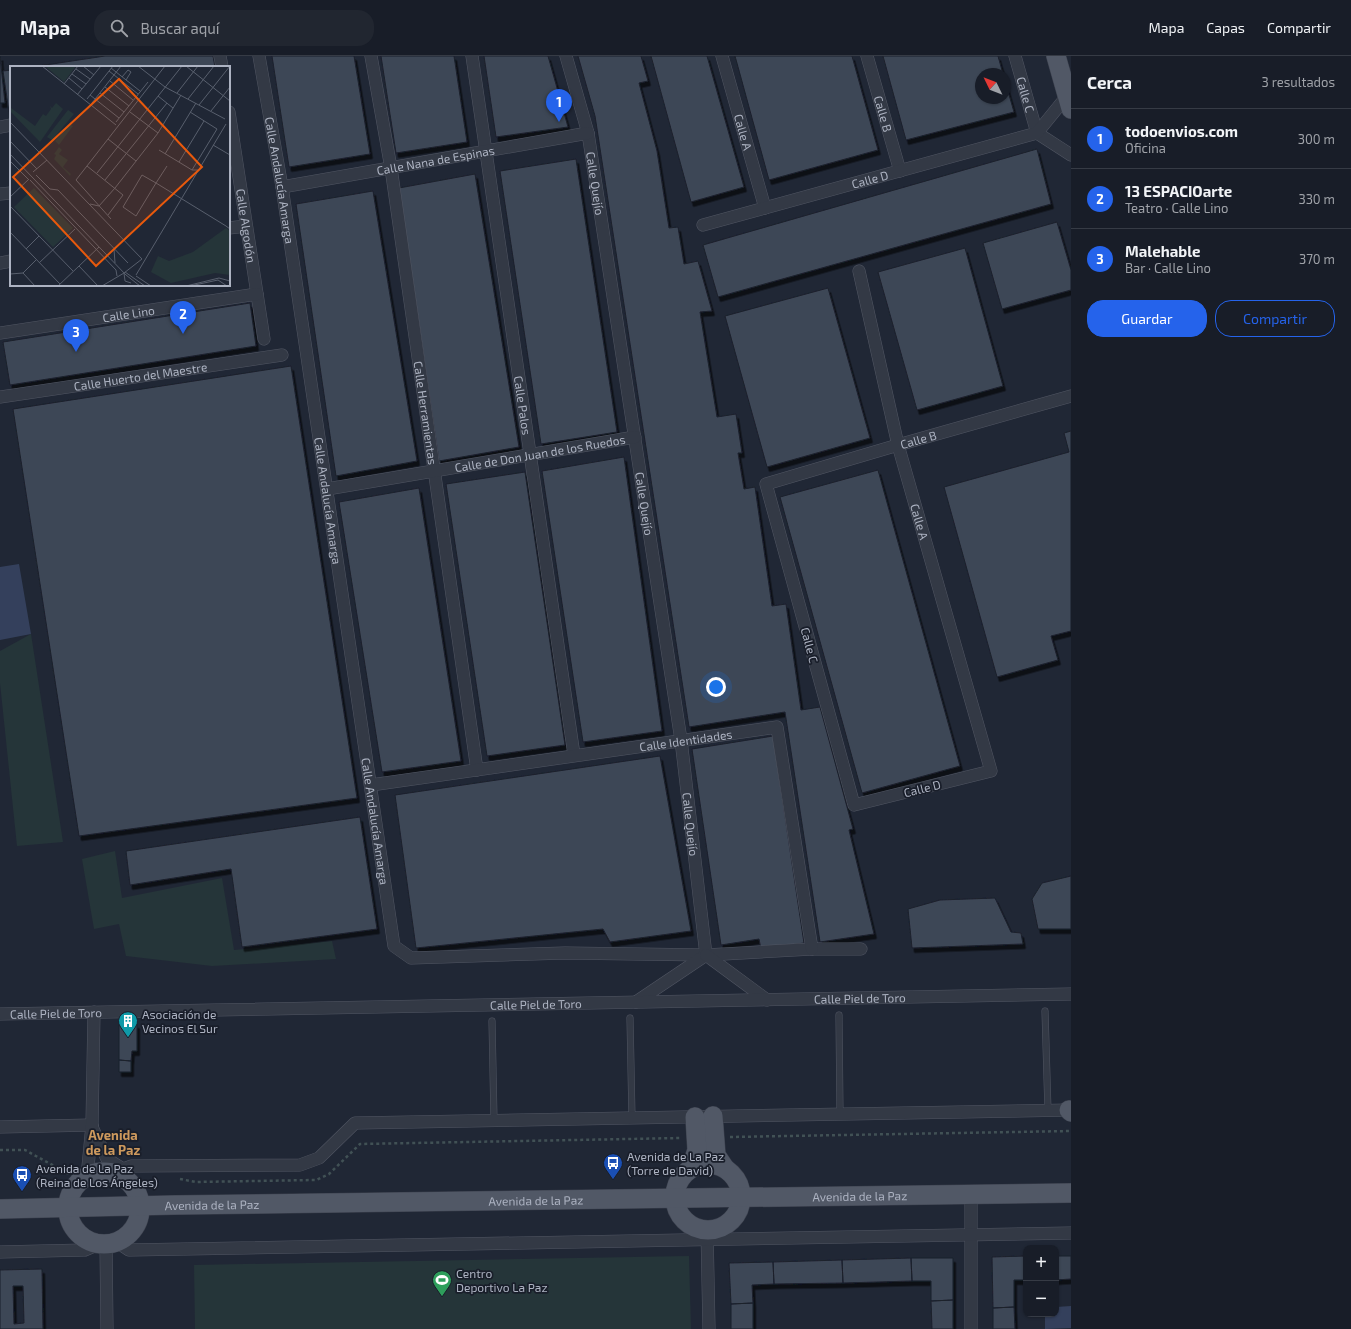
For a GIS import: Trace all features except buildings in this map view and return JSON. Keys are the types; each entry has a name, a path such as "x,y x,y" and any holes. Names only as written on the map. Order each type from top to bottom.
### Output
{"main road":[{"path":"1056,56 1069,102"},
{"path":"704,1117 706,1138 724,1168"},
{"path":"691,1168 697,1150 706,1138"},
{"path":"702,1164 713,1164 724,1168 733,1175 739,1184 741,1198 740,1206 735,1216 727,1224 707,1235 688,1224 681,1216 676,1207 674,1198 676,1186 682,1176 691,1168 702,1164"},
{"path":"112,1173 123,1175 138,1196 140,1206 139,1218 134,1228 127,1236 107,1243 89,1241 81,1236 74,1228 70,1218 70,1198 74,1189 84,1179 95,1174 112,1173"},
{"name":"Avenida de la Paz","path":"0,1209 1071,1193"}],"street":[{"path":"220,56 222,66"},
{"name":"Calle Andalucía Amarga","path":"259,56 282,187 394,946 410,958 565,953 706,955"},
{"name":"Calle Herramientas","path":"372,56 391,168 477,770"},
{"name":"Calle Palos","path":"472,56 574,755"},
{"name":"Calle Quejío","path":"566,56 588,133 681,740 706,955"},
{"name":"Calle A","path":"722,56 765,208"},
{"name":"Calle B","path":"867,56 900,171"},
{"name":"Calle C","path":"1015,56 1037,133"},
{"path":"1069,102 1037,133 1071,155"},
{"path":"0,127 10,125"},
{"name":"Calle Algodón","path":"230,128 232,159 246,226 264,339"},
{"name":"Calle Nana de Espinas","path":"282,187 588,133"},
{"name":"Calle D","path":"704,225 1037,133"},
{"path":"0,194 10,193"},
{"path":"230,228 246,226"},
{"path":"0,263 10,262"},
{"name":"Calle A","path":"859,271 898,444 991,771"},
{"name":"Calle Lino","path":"0,333 257,294"},
{"name":"Calle Huerto del Maestre","path":"0,397 282,355"},
{"name":"Calle B","path":"766,484 898,444 1071,396"},
{"name":"Calle de Don Juan de los Ruedos","path":"327,490 635,436"},
{"name":"Calle C","path":"766,484 854,805"},
{"name":"Calle Identidades","path":"371,786 574,755 777,727 812,949"},
{"name":"Calle D","path":"854,805 991,771"},
{"path":"636,1002 706,955 812,949 861,949"},
{"path":"706,955 767,1000"},
{"name":"Calle Piel de Toro","path":"0,1014 1071,994"},
{"path":"84,1179 92,1125 94,1012"},
{"path":"92,1125 107,1159 123,1175 131,1166 300,1165 319,1158 355,1122 1070,1111"},
{"path":"0,1127 92,1125"},
{"path":"971,1194 971,1329"},
{"path":"0,1252 85,1250 107,1243 129,1250 707,1235 1071,1234"},
{"path":"707,1235 709,1329"},
{"path":"107,1243 107,1329"}],"lane":[{"path":"1045,1011 1048,1111"},
{"path":"839,1015 840,1114"},
{"path":"630,1018 632,1118"},
{"path":"492,1021 494,1120"}],"path":[{"path":"176,1179 196,1182 316,1180 329,1174 360,1144 1071,1132"},
{"path":"0,1150 25,1150 84,1179 89,1184 115,1186 123,1175"}],"shaded area":[{"path":"31,634 63,842 17,846 0,683 0,651"},
{"path":"115,851 122,898 222,878 234,950 332,941 336,959 212,966 126,956 119,924 94,929 82,859"},
{"name":"Centro Deportivo La Paz","path":"689,1256 691,1329 195,1329 194,1265"}],"water":[{"path":"19,564 31,634 0,640 0,567"},
{"path":"1071,1306 1071,1328 1045,1329 1045,1317 1059,1317 1059,1307"}],"place":[{"name":"todoenvios.com","path":"559,122"},
{"name":"13 ESPACIOarte","path":"183,334"},
{"name":"Malehable","path":"76,352"},
{"name":"Asociación de Vecinos El Sur","path":"128,1038"},
{"name":"Avenida de La Paz (Torre de David)","path":"613,1180"},
{"name":"Avenida de La Paz (Reina de Los Ángeles)","path":"22,1192"},
{"name":"Centro Deportivo La Paz","path":"442,1297"}],"district":[{"name":"Avenida de la Paz","path":"113,1142"}]}
